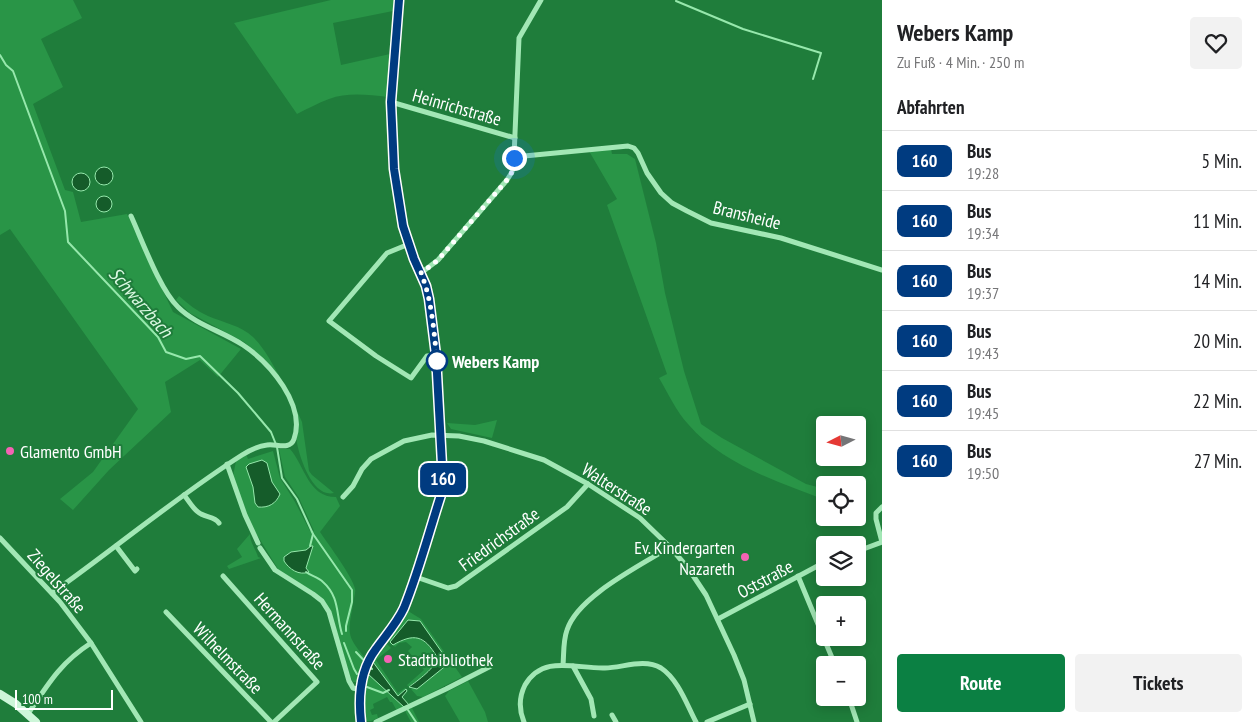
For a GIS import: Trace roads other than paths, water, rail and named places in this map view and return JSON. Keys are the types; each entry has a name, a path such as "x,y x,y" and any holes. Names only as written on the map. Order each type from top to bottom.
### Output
{"main road":[{"path":"0,694 36,722"}],"street":[{"path":"361,722 360,690 362,680 370,658 403,610 416,577 443,483 436,355 429,299 426,286 403,226 397,191 392,138 391,102 398,0"},
{"name":"Heinrichstraße","path":"421,273 438,260 512,172 519,38 541,0"},
{"name":"Heinrichstraße","path":"391,102 514,138"},
{"name":"Bransheide","path":"514,158 628,146 638,153 646,173 661,194 687,212 710,223 780,238 882,270"},
{"path":"52,593 227,464 250,450 270,444 279,446 291,444 294,440 295,411 292,401 286,392 262,360 243,345 189,316 176,306 163,284 131,216"},
{"path":"409,244 386,254 329,321 376,356 411,378 427,356 436,355"},
{"name":"Walterstraße","path":"343,497 371,459 404,441 441,435 484,441 544,460 588,484 640,518 670,547 688,568 706,595 737,663 754,722"},
{"path":"227,464 244,515 259,545 275,570 313,594 329,612 349,681 353,688 360,690"},
{"name":"Friedrichstraße","path":"416,577 448,588 456,586 567,506 588,484"},
{"path":"184,495 196,511 202,515 216,518 219,522"},
{"path":"866,548 882,542 876,512 882,507"},
{"name":"Ziegelstraße","path":"0,538 52,593 91,643 142,722"},
{"path":"116,546 135,571 137,569"},
{"path":"563,665 564,641 567,630 578,610 596,594 670,547"},
{"name":"Oststraße","path":"718,619 816,567"},
{"name":"Hermannstraße","path":"223,576 317,682 273,722"},
{"path":"798,576 832,656"},
{"name":"Wilhelmstraße","path":"166,612 273,722"},
{"path":"28,714 58,670 69,659 91,643"},
{"path":"524,722 520,705 521,695 531,676 548,666 563,665 607,668 645,664 661,668 676,686 696,722"},
{"path":"376,722 491,666"},
{"path":"573,666 591,699 594,716"},
{"path":"707,722 750,704"},
{"path":"852,706 857,722"},
{"path":"612,715 616,722"}],"waterway":[{"path":"676,1 743,29 821,53 813,79"},
{"name":"Schwarzbach","path":"0,55 6,65 13,71 65,211 68,242 158,337 166,352 186,359 200,356 238,393 271,432 277,447 282,478 297,499 313,534 352,590 352,602 346,631"},
{"path":"310,546 313,534"},
{"path":"306,572 321,580 332,594 337,606 342,634"},
{"path":"344,643 357,674"},
{"name":"Schwarzbach","path":"356,652 372,669"},
{"path":"367,687 383,693 389,690"},
{"name":"Schwarzbach","path":"408,710 416,722"}],"place":[{"name":"Webers Kamp","path":"437,361"},
{"name":"Glamento GmbH","path":"10,451"},
{"name":"Ev. Kindergarten Nazareth","path":"745,557"},
{"name":"Stadtbibliothek","path":"388,659"}]}
